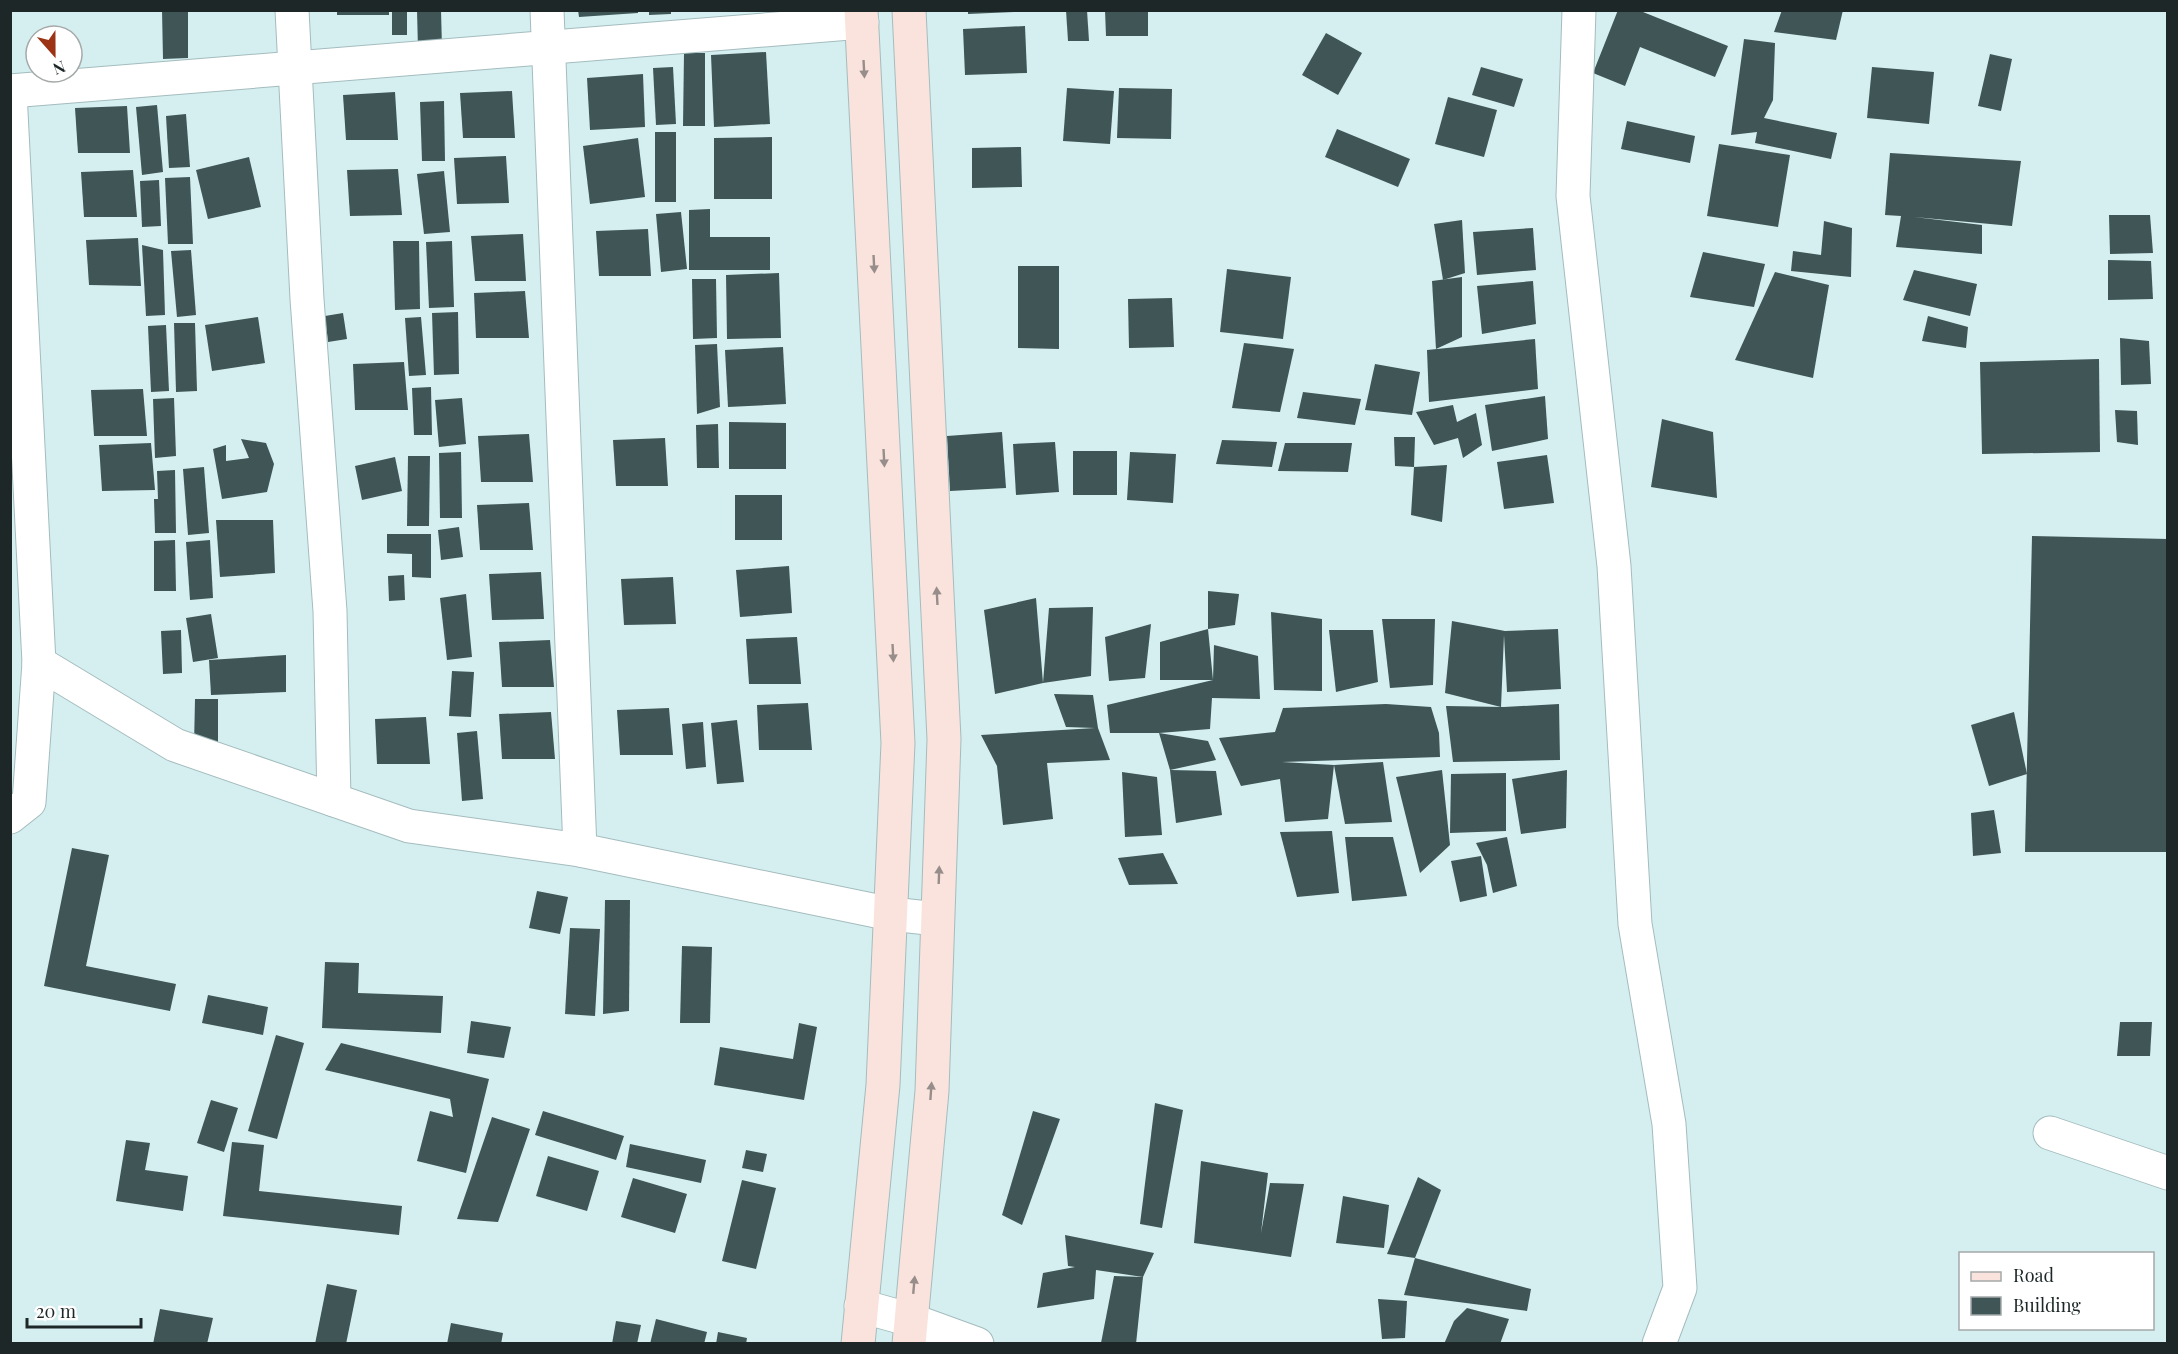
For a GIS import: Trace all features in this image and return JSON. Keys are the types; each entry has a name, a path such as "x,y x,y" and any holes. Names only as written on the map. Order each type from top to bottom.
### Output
{"main road":[{"path":"909,10 944,739 932,1091 910,1332"},
{"path":"858,1344 884,1085 898,743 862,16"}],"street":[{"path":"292,10 307,299 330,611 334,800"},
{"path":"547,10 580,850"},
{"path":"1579,10 1573,195 1614,566 1635,924 1669,1124 1680,1288 1659,1344"},
{"path":"10,817 29,802 39,663 10,92 550,48 862,16"},
{"path":"39,663 174,745 409,826 580,850 891,914 937,919"},
{"path":"2050,1133 2168,1173"},
{"path":"861,1306 910,1332 976,1344"}],"building":[{"path":"162,10 188,10 188,58 163,59"},
{"path":"337,10 389,10 389,15 337,15"},
{"path":"392,10 407,10 407,35 392,35"},
{"path":"417,10 441,10 442,48 418,49"},
{"path":"578,10 638,10 638,13 579,17"},
{"path":"649,10 671,10 671,14 649,15"},
{"path":"968,10 1014,10 1014,12 968,14"},
{"path":"1066,10 1087,10 1089,41 1068,41"},
{"path":"1105,10 1148,10 1148,36 1106,36"},
{"path":"1618,10 1638,10 1728,46 1715,77 1640,47 1625,86 1593,73"},
{"path":"1782,10 1843,10 1836,40 1774,32"},
{"path":"1025,26 1027,73 965,75 963,29"},
{"path":"1326,33 1362,53 1338,95 1302,75"},
{"path":"1744,39 1775,43 1773,100 1764,118 1837,133 1831,159 1755,143 1757,132 1731,135"},
{"path":"766,52 770,124 714,127 711,55"},
{"path":"684,53 705,53 705,126 683,126"},
{"path":"1990,54 2012,59 2001,111 1978,106"},
{"path":"673,67 676,124 656,125 653,68"},
{"path":"1481,67 1523,79 1514,107 1472,95"},
{"path":"1872,67 1934,72 1929,124 1867,118"},
{"path":"643,74 645,127 590,130 587,78"},
{"path":"1067,88 1114,91 1110,144 1063,141"},
{"path":"1119,88 1172,89 1171,139 1117,138"},
{"path":"512,91 515,138 463,138 460,93"},
{"path":"395,92 398,140 346,140 343,95"},
{"path":"1448,97 1497,110 1484,157 1435,144"},
{"path":"444,101 445,161 422,161 420,102"},
{"path":"157,105 163,172 142,175 136,107"},
{"path":"127,106 130,153 78,153 75,108"},
{"path":"186,114 190,167 169,168 166,116"},
{"path":"1627,121 1695,136 1690,163 1621,149"},
{"path":"1337,129 1410,159 1398,187 1325,157"},
{"path":"655,132 676,132 676,202 655,202"},
{"path":"772,137 772,199 714,199 714,138"},
{"path":"638,138 645,197 590,204 583,146"},
{"path":"1719,144 1790,155 1778,227 1707,216"},
{"path":"1021,147 1022,187 972,188 972,148"},
{"path":"1890,153 2021,161 2012,226 1914,217 1982,225 1982,254 1896,247 1901,216 1885,215"},
{"path":"506,156 509,203 457,204 454,158"},
{"path":"249,157 261,207 208,219 196,170"},
{"path":"398,169 402,215 350,216 347,170"},
{"path":"133,170 137,217 84,217 81,172"},
{"path":"444,171 450,232 424,234 417,174"},
{"path":"190,177 193,244 168,244 165,178"},
{"path":"159,180 161,226 142,227 140,181"},
{"path":"710,209 710,237 770,237 770,270 689,270 689,210"},
{"path":"681,212 687,269 661,272 656,214"},
{"path":"2109,215 2150,215 2153,253 2110,254"},
{"path":"1462,220 1465,273 1443,280 1434,224"},
{"path":"1824,221 1852,228 1851,277 1791,271 1793,251 1821,255"},
{"path":"1533,228 1536,270 1477,275 1473,232"},
{"path":"648,229 651,276 599,276 596,231"},
{"path":"523,234 526,281 475,281 471,236"},
{"path":"138,238 141,286 89,285 86,240"},
{"path":"393,241 419,241 420,309 395,310"},
{"path":"452,241 454,307 429,308 426,242"},
{"path":"142,245 163,250 165,315 146,316"},
{"path":"191,250 196,315 177,317 171,251"},
{"path":"1703,252 1765,264 1754,307 1690,297"},
{"path":"2108,260 2151,261 2153,299 2108,300"},
{"path":"1018,266 1059,266 1059,349 1018,348"},
{"path":"1227,269 1291,277 1283,339 1220,332"},
{"path":"1914,270 1977,284 1970,316 1903,300"},
{"path":"1775,272 1829,285 1813,378 1735,360"},
{"path":"779,273 781,338 727,339 726,275"},
{"path":"1462,277 1462,337 1436,349 1432,281"},
{"path":"692,279 716,279 717,338 693,339"},
{"path":"1533,281 1536,324 1482,334 1477,286"},
{"path":"525,291 529,338 476,338 474,293"},
{"path":"1172,298 1174,347 1129,348 1128,299"},
{"path":"458,312 459,374 434,375 432,313"},
{"path":"343,313 347,339 328,342 325,316"},
{"path":"1928,316 1968,327 1966,348 1922,341"},
{"path":"258,317 265,363 212,371 205,325"},
{"path":"421,317 426,375 409,376 405,318"},
{"path":"174,323 195,323 197,391 176,392"},
{"path":"166,325 169,391 151,392 148,326"},
{"path":"2120,338 2149,341 2151,384 2121,385"},
{"path":"1535,339 1538,389 1429,402 1427,350"},
{"path":"1244,343 1294,349 1280,412 1232,408"},
{"path":"717,344 720,407 697,414 695,345"},
{"path":"783,347 786,404 728,407 725,350"},
{"path":"2099,359 2100,452 1982,454 1980,362"},
{"path":"404,362 408,410 355,410 353,364"},
{"path":"1375,364 1420,372 1412,415 1365,410"},
{"path":"431,387 432,435 414,435 412,388"},
{"path":"143,389 147,436 94,436 91,390"},
{"path":"1303,392 1361,399 1355,425 1297,418"},
{"path":"1545,396 1548,439 1492,451 1485,405"},
{"path":"174,398 176,456 155,458 153,399"},
{"path":"462,398 466,444 439,447 435,400"},
{"path":"1453,405 1457,422 1476,413 1482,445 1463,458 1458,438 1434,445 1416,412"},
{"path":"2115,410 2137,411 2138,445 2117,442"},
{"path":"1662,419 1713,432 1717,498 1651,487"},
{"path":"729,422 786,423 786,469 729,469"},
{"path":"718,424 719,468 697,468 696,425"},
{"path":"1002,432 1006,488 950,491 947,436"},
{"path":"529,434 533,482 481,482 478,436"},
{"path":"1394,437 1415,437 1414,467 1395,466"},
{"path":"665,438 668,486 616,486 613,440"},
{"path":"241,439 266,443 274,464 267,492 222,499 213,449 226,445 226,461 249,458"},
{"path":"1222,440 1277,442 1272,467 1216,464"},
{"path":"1055,442 1059,492 1016,495 1013,444"},
{"path":"151,443 155,490 102,491 99,445"},
{"path":"1285,443 1352,443 1348,472 1278,471"},
{"path":"1073,451 1117,451 1117,495 1073,495"},
{"path":"461,452 462,518 440,518 439,453"},
{"path":"1130,452 1176,454 1173,503 1127,500"},
{"path":"1547,455 1554,503 1504,509 1497,462"},
{"path":"408,456 430,456 429,526 407,526"},
{"path":"395,457 402,491 362,500 355,466"},
{"path":"1447,465 1442,522 1411,515 1414,467"},
{"path":"204,467 209,533 188,535 183,469"},
{"path":"175,470 176,533 155,533 154,499 158,499 157,471"},
{"path":"735,495 782,495 782,540 735,540"},
{"path":"529,503 533,550 480,550 477,505"},
{"path":"216,520 273,520 275,573 220,577"},
{"path":"459,527 463,557 441,560 438,530"},
{"path":"387,534 431,534 431,578 412,577 412,554 387,553"},
{"path":"2032,536 2168,539 2168,852 2025,852"},
{"path":"175,540 176,591 154,591 154,541"},
{"path":"210,540 213,598 190,600 186,542"},
{"path":"789,566 792,613 740,617 736,570"},
{"path":"541,572 544,619 492,620 489,574"},
{"path":"404,575 405,600 389,601 388,576"},
{"path":"673,577 676,624 624,625 621,579"},
{"path":"1208,591 1239,594 1235,625 1208,629"},
{"path":"466,594 472,657 447,660 440,598"},
{"path":"1036,598 1043,683 995,694 984,610"},
{"path":"1093,607 1091,676 1043,683 1049,608"},
{"path":"1271,612 1322,619 1322,691 1274,690"},
{"path":"211,614 218,658 193,662 186,618"},
{"path":"1382,619 1435,619 1433,685 1390,688"},
{"path":"1452,621 1505,631 1558,629 1561,689 1507,692 1504,635 1501,707 1445,693"},
{"path":"1151,624 1145,678 1109,681 1105,637"},
{"path":"1208,629 1213,680 1160,680 1160,642"},
{"path":"181,630 182,673 163,674 161,631"},
{"path":"1329,630 1373,630 1378,682 1336,692"},
{"path":"797,637 801,684 749,684 746,639"},
{"path":"550,640 554,687 502,687 499,642"},
{"path":"1214,645 1258,656 1260,699 1212,698 1210,729 1159,733 1110,733 1107,705 1213,680"},
{"path":"286,655 286,692 211,695 209,660"},
{"path":"452,671 474,672 471,717 449,716"},
{"path":"1054,694 1093,695 1098,728 1110,760 1047,763 1053,819 1003,825 997,766 981,735 1095,728 1066,727"},
{"path":"195,699 218,699 218,746 194,746"},
{"path":"808,703 812,750 759,750 757,705"},
{"path":"1386,704 1431,707 1439,733 1440,757 1282,762 1334,765 1328,819 1285,822 1280,779 1241,786 1219,738 1275,732 1283,708"},
{"path":"1559,704 1560,760 1453,762 1446,706 1504,707"},
{"path":"669,708 673,755 620,755 617,710"},
{"path":"551,712 555,759 502,759 499,714"},
{"path":"2014,712 2027,774 1989,786 1971,725"},
{"path":"426,717 430,764 377,764 375,719"},
{"path":"737,720 744,782 717,784 711,723"},
{"path":"703,722 706,767 686,769 682,724"},
{"path":"477,731 483,799 462,801 457,733"},
{"path":"1159,733 1208,741 1216,760 1170,770"},
{"path":"1383,762 1392,822 1345,824 1334,765"},
{"path":"1170,770 1216,771 1222,815 1176,823"},
{"path":"1442,770 1450,845 1420,873 1396,777"},
{"path":"1567,770 1566,828 1521,834 1512,779"},
{"path":"1122,772 1157,777 1162,835 1125,837"},
{"path":"1506,773 1506,831 1450,833 1451,774"},
{"path":"1994,810 2001,853 1973,856 1971,813"},
{"path":"1332,831 1339,893 1297,897 1280,832"},
{"path":"1345,837 1393,837 1407,896 1352,901"},
{"path":"1507,837 1517,886 1493,893 1487,865 1476,843"},
{"path":"72,848 109,855 86,966 176,984 170,1011 44,986"},
{"path":"1163,853 1178,884 1129,885 1118,858"},
{"path":"1481,856 1487,896 1460,902 1451,861"},
{"path":"537,891 568,897 560,934 529,928"},
{"path":"605,900 630,900 629,1011 603,1014"},
{"path":"570,928 600,929 595,1016 565,1014"},
{"path":"682,946 712,947 710,1023 680,1023"},
{"path":"325,962 359,963 358,993 443,996 441,1033 322,1028"},
{"path":"208,995 268,1007 263,1035 202,1023"},
{"path":"471,1021 511,1027 504,1058 467,1053"},
{"path":"2120,1022 2152,1022 2150,1056 2117,1056"},
{"path":"799,1023 817,1027 804,1100 714,1085 720,1047 793,1059"},
{"path":"276,1035 304,1043 277,1139 248,1131"},
{"path":"341,1043 489,1079 466,1173 417,1161 430,1111 453,1117 450,1099 325,1070"},
{"path":"211,1100 238,1108 224,1152 197,1143"},
{"path":"1155,1103 1183,1110 1162,1228 1140,1224"},
{"path":"543,1111 624,1136 616,1160 535,1135"},
{"path":"1033,1111 1060,1119 1022,1225 1002,1215"},
{"path":"492,1117 530,1129 498,1222 457,1219"},
{"path":"126,1140 150,1143 145,1170 188,1176 183,1211 116,1201"},
{"path":"232,1142 264,1145 259,1191 402,1206 399,1235 223,1216"},
{"path":"630,1144 706,1160 701,1183 626,1167"},
{"path":"746,1150 767,1154 763,1172 742,1168"},
{"path":"548,1156 599,1171 587,1211 536,1196"},
{"path":"1201,1161 1268,1173 1261,1233 1270,1183 1304,1184 1291,1257 1194,1243"},
{"path":"1418,1177 1441,1190 1415,1258 1387,1254"},
{"path":"633,1178 687,1194 675,1233 621,1217"},
{"path":"742,1180 776,1188 756,1269 722,1261"},
{"path":"1343,1196 1389,1205 1384,1248 1336,1243"},
{"path":"1065,1235 1154,1253 1143,1277 1096,1270 1094,1299 1037,1308 1043,1273 1075,1267 1068,1266"},
{"path":"1415,1258 1531,1289 1527,1311 1404,1295"},
{"path":"1114,1276 1143,1277 1136,1344 1101,1343"},
{"path":"327,1284 357,1290 346,1344 315,1344"},
{"path":"1378,1299 1407,1301 1405,1338 1382,1339"},
{"path":"1467,1308 1509,1319 1500,1344 1444,1344 1454,1321"},
{"path":"160,1309 213,1318 207,1344 153,1344"},
{"path":"656,1319 707,1332 704,1344 650,1344"},
{"path":"616,1321 641,1325 637,1344 612,1344"},
{"path":"451,1323 503,1333 501,1344 447,1344"},
{"path":"718,1332 747,1338 746,1344 716,1344"}]}
